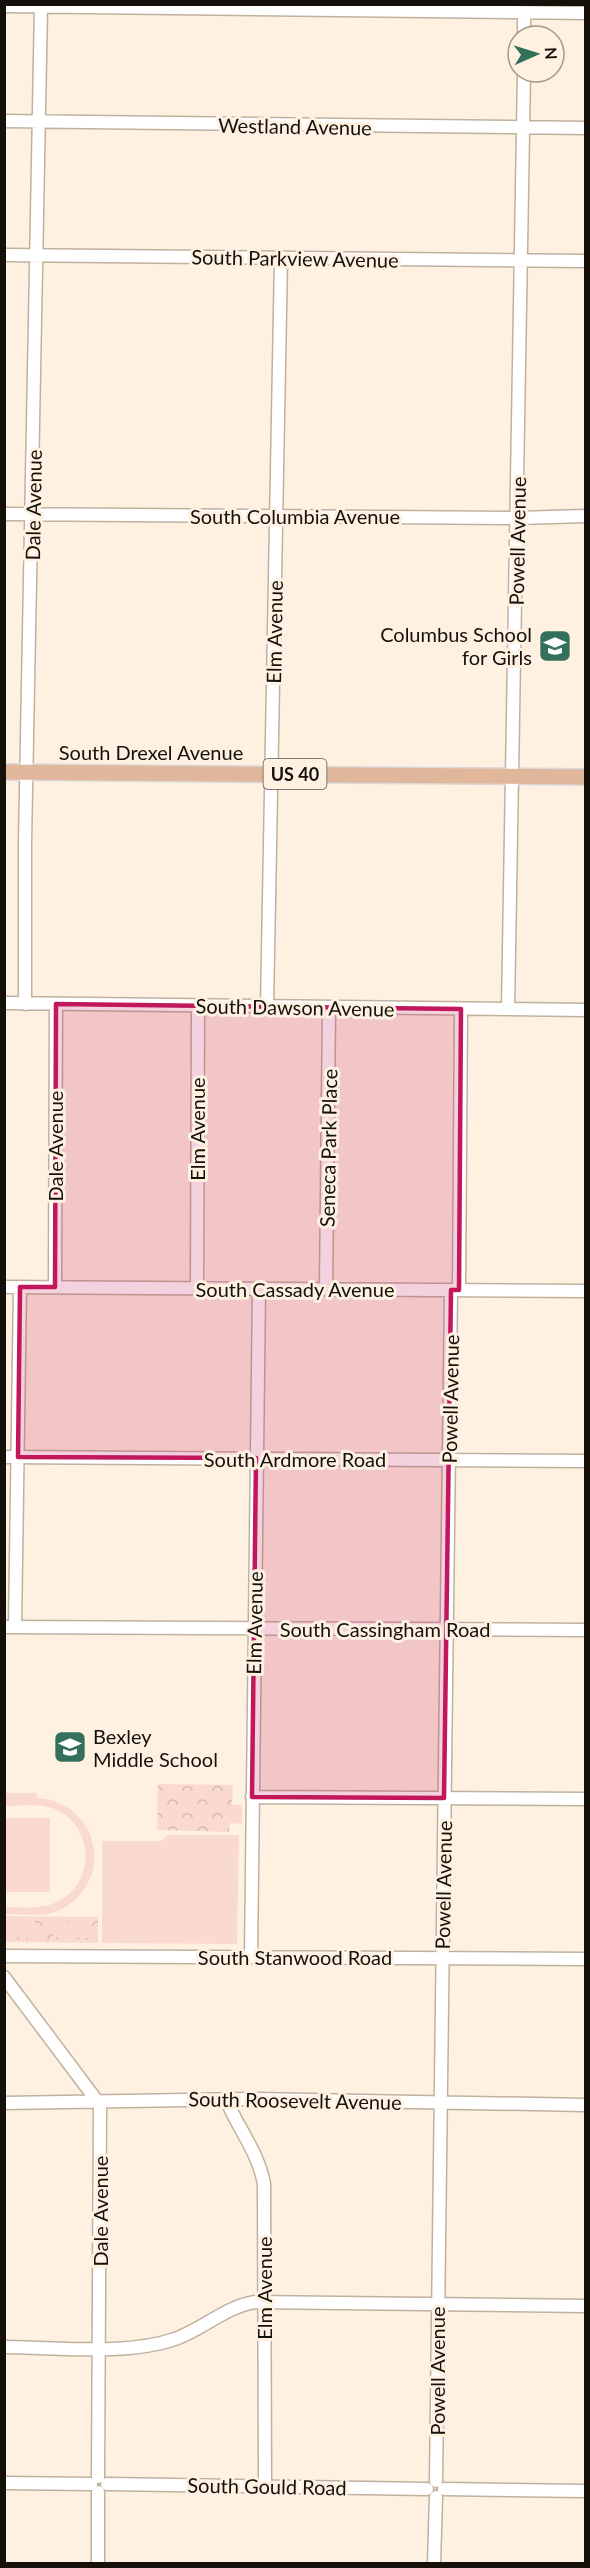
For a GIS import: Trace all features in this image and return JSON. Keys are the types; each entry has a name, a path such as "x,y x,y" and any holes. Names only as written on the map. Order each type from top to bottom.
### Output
{"main road":[{"name":"South Drexel Avenue","path":"4,772 585,777"}],"street":[{"path":"4,6 585,13"},
{"name":"Dale Avenue","path":"25,1004 41,6"},
{"path":"524,24 525,12"},
{"name":"Powell Avenue","path":"508,1010 524,84"},
{"name":"Westland Avenue","path":"4,121 585,128"},
{"name":"South Parkview Avenue","path":"4,255 585,261"},
{"name":"Elm Avenue","path":"267,1006 281,257"},
{"name":"South Columbia Avenue","path":"4,514 517,518 585,516"},
{"name":"South Dawson Avenue","path":"4,1003 585,1010"},
{"name":"Dale Avenue","path":"55,1287 56,1004"},
{"name":"Elm Avenue","path":"196,1288 198,1005"},
{"name":"Seneca Park Place","path":"326,1289 329,1007"},
{"name":"Powell Avenue","path":"434,2564 449,1460 461,1009"},
{"name":"South Cassady Avenue","path":"4,1287 585,1291"},
{"path":"10,1627 18,1457 20,1287"},
{"name":"Elm Avenue","path":"251,1957 258,1288"},
{"name":"South Ardmore Road","path":"4,1457 585,1461"},
{"name":"South Cassingham Road","path":"10,1627 585,1630"},
{"path":"252,1797 585,1799"},
{"name":"South Stanwood Road","path":"4,1956 585,1959"},
{"path":"4,1977 98,2100"},
{"name":"Elm Avenue","path":"226,2099 234,2121 257,2157 263,2177 265,2197 264,2486"},
{"name":"South Roosevelt Avenue","path":"4,2103 226,2099 585,2105"},
{"name":"Dale Avenue","path":"98,2100 101,2113 98,2564"},
{"path":"4,2347 133,2347 174,2339 246,2303 585,2306"},
{"name":"South Gould Road","path":"4,2483 585,2491"}],"highlighted area":[{"path":"56,1004 461,1009 459,1290 451,1290 444,1798 252,1797 256,1458 18,1457 20,1287 55,1287"}],"green space":[{"path":"158,1784 233,1785 232,1805 242,1805 242,1824 230,1823 229,1832 157,1830"},
{"path":"5,1793 37,1793 37,1798 58,1803 75,1813 87,1828 93,1845 94,1863 89,1881 78,1897 60,1910 40,1915 5,1914 5,1907 46,1906 59,1901 71,1892 80,1880 86,1853 77,1827 68,1817 55,1809 43,1806 5,1806"},
{"path":"5,1818 50,1818 50,1892 5,1892"},
{"path":"167,1835 239,1835 237,1944 102,1943 102,1841 161,1841"},
{"path":"5,1916 98,1917 98,1943 5,1942"},
{"path":"5,1921 35,1922 35,1938 5,1937"},
{"path":"54,1921 89,1922 88,1938 53,1937"}],"place":[{"name":"Columbus School for Girls","path":"555,646"},
{"name":"Bexley Middle School","path":"70,1747"}]}
